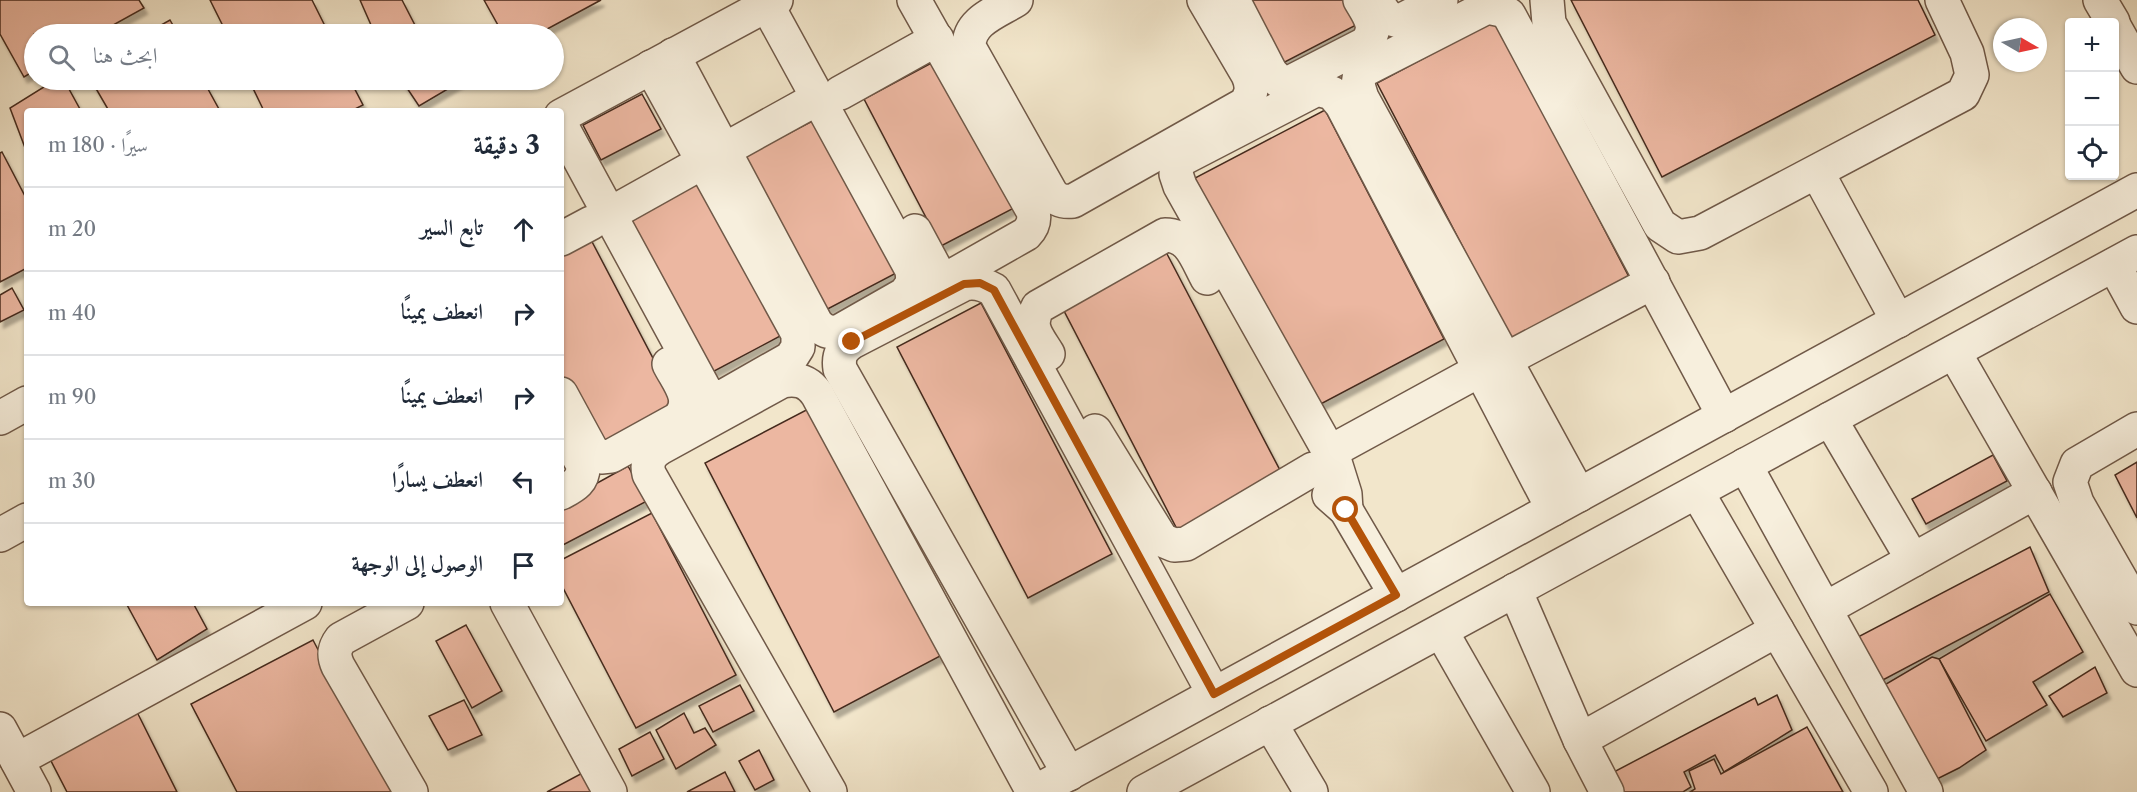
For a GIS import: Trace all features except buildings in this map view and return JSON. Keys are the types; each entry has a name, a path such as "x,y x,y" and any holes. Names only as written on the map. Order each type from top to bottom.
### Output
{"street":[{"path":"564,114 778,2 829,95 933,266 941,274 952,276 1026,234 1031,230 1035,217 914,0"},
{"path":"1016,0 976,24 969,39 969,47 1051,193 1058,200 1068,202 1245,104 1249,99 1252,87 1248,75 1204,0"},
{"path":"1233,0 1271,73 1279,81 1289,83 1370,40 1373,34 1372,21 1360,0"},
{"path":"1376,0 1388,18 1399,21 1441,0"},
{"path":"1547,0 1549,23 1660,225 1678,237 1700,232 1963,94 1972,75 1967,53 1942,0"},
{"path":"2100,0 2110,18"},
{"path":"1566,502 1493,365 1362,98 1358,85 1360,72 1487,7 1502,10 1513,22 1724,416"},
{"path":"2119,33 2137,67"},
{"path":"564,237 937,39"},
{"path":"662,61 714,156 816,323 824,331 834,333 905,294 913,283 914,276 829,95"},
{"path":"1322,461 1177,181 1178,161 1317,89 1332,93 1342,105 1493,365"},
{"path":"564,132 600,218 685,395 686,408 678,418 611,456 601,457 592,451 564,400"},
{"path":"564,172 600,218 703,388 709,395 724,396 791,358 796,353 800,341 714,156"},
{"path":"1817,172 1898,321"},
{"path":"830,792 649,474 648,468 651,456 660,448 782,381 806,382 817,394 1034,792 2137,190"},
{"path":"1396,595 1346,510 1341,478 1322,461 1187,243 1178,235 1165,235 1038,307 1032,318 1034,330 1162,540 1174,545 1186,543 1322,461 1493,365 1653,282"},
{"path":"1144,792 2126,258 2137,307"},
{"path":"1069,774 840,369 839,357 846,346 852,342 964,284 980,283 994,290 1214,694"},
{"path":"1954,352 2137,670"},
{"path":"0,418 24,405"},
{"path":"1830,419 1912,560"},
{"path":"2137,429 2077,464 2070,482 2077,502 2137,608"},
{"path":"564,431 584,470 577,484 564,491"},
{"path":"1745,465 1926,792"},
{"path":"1697,492 1871,792"},
{"path":"1825,609 2035,492"},
{"path":"0,535 24,522"},
{"path":"1515,590 1580,740 1607,792"},
{"path":"17,760 299,606"},
{"path":"402,606 341,639 334,655 338,666 411,792"},
{"path":"509,606 610,792"},
{"path":"1580,740 1778,630"},
{"path":"1441,631 1533,792"},
{"path":"1270,723 1311,792"},
{"path":"0,729 34,792"}],"route":[{"path":"852,342 964,284 980,283 994,290 1214,694 1396,595 1346,510"}]}
